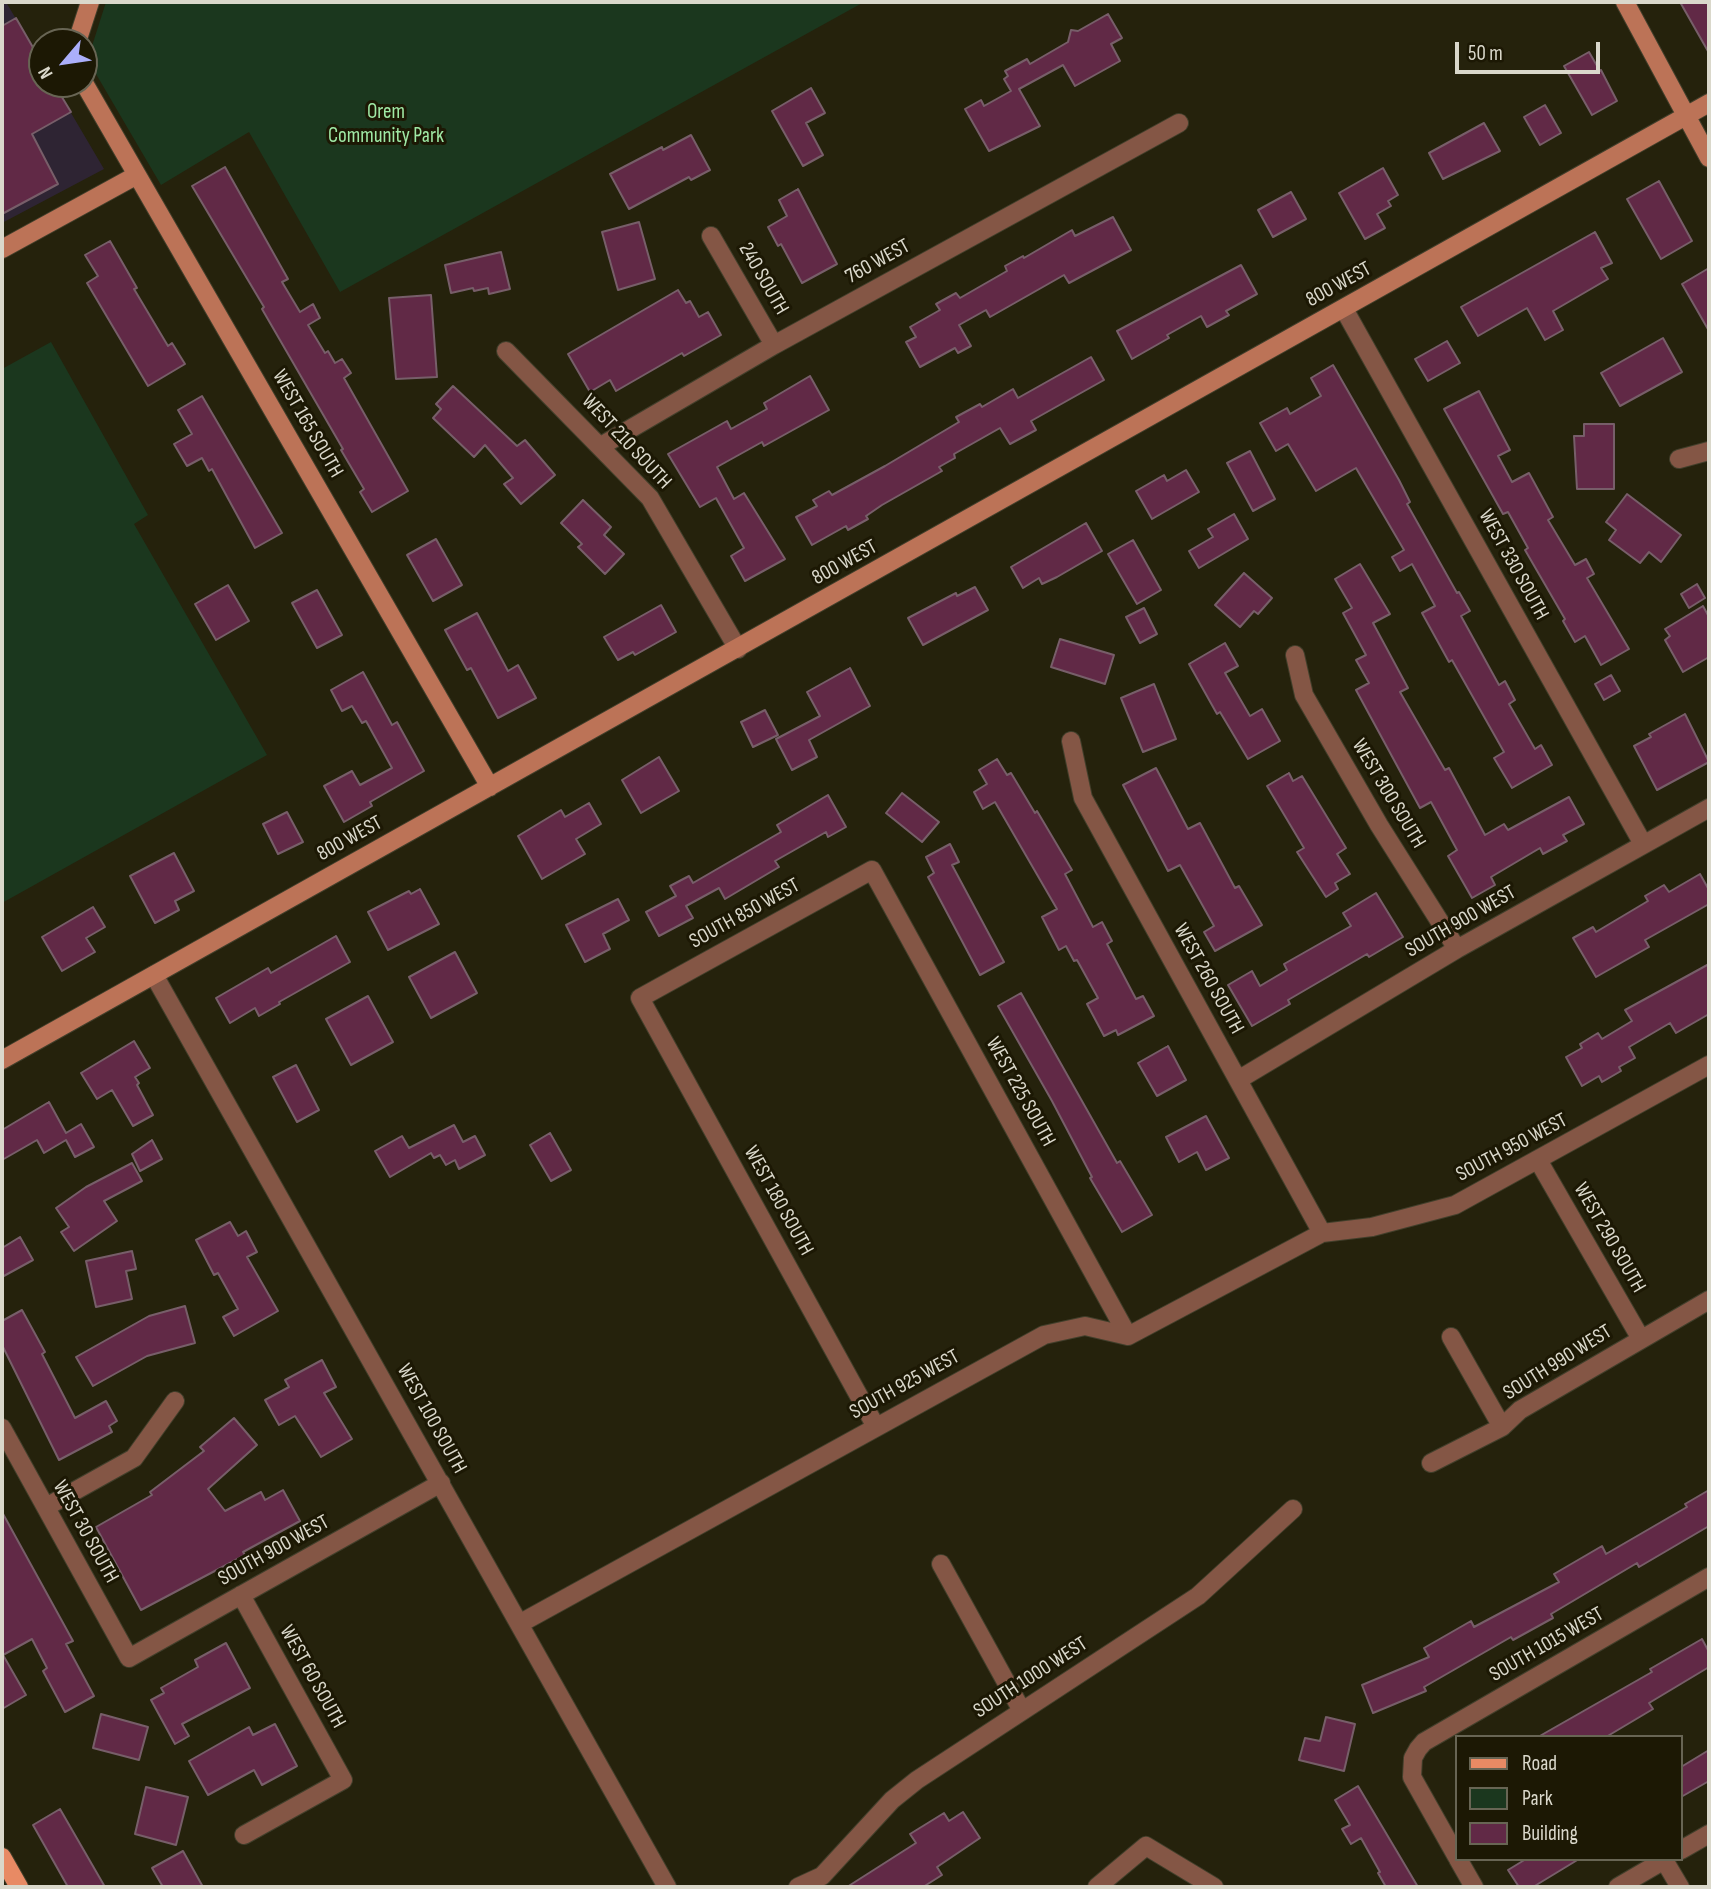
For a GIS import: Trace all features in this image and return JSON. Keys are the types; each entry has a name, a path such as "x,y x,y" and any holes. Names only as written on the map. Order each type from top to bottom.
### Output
{"main road":[{"path":"2,1857 19,1887"}],"street":[{"path":"81,28 90,2"},
{"path":"1625,2 1709,158"},
{"name":"WEST 165 SOUTH","path":"93,98 490,787"},
{"name":"800 WEST","path":"2,1060 1709,103"},
{"name":"760 WEST","path":"601,446 774,345 1179,123"},
{"path":"2,249 137,175"},
{"name":"240 SOUTH","path":"711,236 774,345"},
{"name":"WEST 330 SOUTH","path":"1344,309 1643,844"},
{"name":"WEST 210 SOUTH","path":"506,351 650,498 738,649"},
{"path":"1679,459 1709,451"},
{"name":"WEST 300 SOUTH","path":"1295,655 1304,695 1379,825 1457,949"},
{"name":"WEST 260 SOUTH","path":"1071,741 1083,798 1322,1233"},
{"name":"SOUTH 900 WEST","path":"1238,1080 1457,949 1709,808"},
{"name":"SOUTH 850 WEST","path":"640,998 872,870"},
{"name":"WEST 225 SOUTH","path":"872,870 1128,1336"},
{"name":"WEST 100 SOUTH","path":"154,975 667,1887"},
{"name":"WEST 180 SOUTH","path":"640,998 876,1427"},
{"name":"SOUTH 950 WEST","path":"1322,1233 1372,1227 1455,1205 1709,1065"},
{"name":"WEST 290 SOUTH","path":"1538,1160 1641,1339"},
{"path":"1128,1336 1322,1233"},
{"name":"SOUTH 990 WEST","path":"1431,1463 1502,1427 1520,1410 1709,1300"},
{"name":"SOUTH 925 WEST","path":"519,1624 1045,1335 1085,1326 1128,1336"},
{"path":"1451,1337 1502,1427"},
{"path":"46,1507 134,1458 175,1401"},
{"name":"WEST 30 SOUTH","path":"2,1428 129,1658"},
{"name":"SOUTH 900 WEST","path":"129,1658 441,1483"},
{"name":"SOUTH 1000 WEST","path":"798,1887 822,1876 892,1800 917,1780 1198,1596 1293,1509"},
{"path":"941,1564 1023,1711"},
{"name":"SOUTH 1015 WEST","path":"1456,1855 1412,1777 1413,1758 1424,1742 1709,1577"},
{"name":"WEST 60 SOUTH","path":"242,1595 343,1780 244,1835"},
{"path":"1683,1849 1709,1835"},
{"path":"1097,1887 1146,1846 1214,1887"},
{"path":"1460,1861 1474,1887"},
{"path":"1618,1887 1663,1861"},
{"path":"1666,1861 1679,1887"}],"shaded area":[{"path":"2,2 6,2 28,39 28,98 62,98 104,169 2,223"}],"green space":[{"name":"Orem Community Park","path":"106,2 864,2 340,292 249,132 161,185 98,77 98,28"},
{"path":"51,342 148,515 134,524 267,755 2,903 2,369"}],"building":[{"path":"1680,2 1709,2 1709,53"},
{"path":"1108,14 1122,38 1111,44 1120,61 1075,86 1063,65 1019,89 1040,126 989,151 965,109 981,100 984,106 1011,91 1004,79 1008,76 1005,71 1027,59 1030,64 1068,42 1071,30 1078,31"},
{"path":"16,18 28,39 28,98 62,98 71,112 32,134 58,184 2,214 2,26"},
{"path":"1589,52 1617,101 1592,115 1564,66"},
{"path":"811,88 825,113 806,123 823,155 803,166 772,111"},
{"path":"1545,105 1561,133 1540,145 1524,117"},
{"path":"1484,123 1500,151 1443,179 1429,153"},
{"path":"691,135 710,170 691,180 689,177 629,209 610,174"},
{"path":"225,167 288,279 282,282 300,312 313,304 320,318 308,325 325,353 328,351 335,363 342,359 351,373 344,378 408,491 372,512 360,492 364,489 341,450 343,449 262,309 264,307 192,186"},
{"path":"1383,168 1398,195 1388,201 1391,206 1377,214 1385,228 1365,239 1339,193"},
{"path":"1659,181 1692,241 1661,259 1627,199"},
{"path":"798,189 837,264 802,283 781,244 778,246 768,227 787,216 779,200"},
{"path":"1291,192 1306,219 1273,237 1258,210"},
{"path":"1113,217 1131,250 1069,283 1064,275 990,317 986,310 959,325 971,346 958,353 955,348 920,367 906,342 916,337 910,327 940,310 936,304 956,293 960,298 1007,271 1005,266 1072,230 1075,236"},
{"path":"639,222 655,279 618,290 602,232"},
{"path":"1595,232 1612,263 1601,268 1608,279 1553,311 1563,330 1545,340 1527,308 1478,336 1461,307"},
{"path":"110,241 137,288 134,289 168,346 172,343 185,364 148,386 87,283 98,276 85,255"},
{"path":"501,252 510,289 489,294 488,288 451,293 445,265"},
{"path":"1241,265 1257,294 1226,311 1229,315 1207,327 1201,316 1132,359 1117,331"},
{"path":"1709,268 1709,331 1682,284"},
{"path":"678,290 686,303 690,301 699,317 708,312 721,335 684,356 682,353 616,391 610,380 590,392 568,354"},
{"path":"431,295 437,377 396,379 389,298"},
{"path":"1663,338 1682,372 1620,406 1601,373"},
{"path":"1447,341 1460,363 1428,381 1415,359"},
{"path":"1091,357 1104,380 1031,421 1036,430 1010,444 1000,428 954,454 955,458 939,467 942,471 882,505 866,516 868,519 848,530 846,526 812,545 796,517 817,506 813,500 829,491 832,495 885,466 959,422 956,417 980,404 982,407 1013,389 1018,398"},
{"path":"1333,365 1399,480 1410,502 1407,504 1470,611 1461,616 1499,685 1505,681 1515,700 1509,704 1535,749 1541,745 1552,765 1512,788 1494,758 1504,752 1422,613 1435,606 1412,564 1400,571 1392,557 1404,550 1356,468 1316,491 1288,444 1276,451 1260,423 1287,408 1290,414 1321,396 1311,378"},
{"path":"810,376 829,410 764,446 762,442 717,467 734,499 744,493 785,559 745,581 731,556 744,548 716,498 700,507 668,454 727,421 731,429 767,409 764,403"},
{"path":"453,386 517,446 525,440 555,475 521,504 504,484 513,478 485,445 474,457 433,418 441,409 436,404"},
{"path":"1479,391 1510,450 1498,456 1512,482 1529,473 1553,517 1548,520 1575,565 1586,559 1594,574 1587,578 1629,649 1601,665 1585,636 1575,642 1563,621 1565,619 1525,550 1528,548 1508,512 1503,514 1444,409"},
{"path":"202,396 282,533 255,548 212,469 209,471 202,458 187,466 174,444 192,434 178,410"},
{"path":"1584,424 1614,424 1614,489 1577,489 1574,436 1584,436"},
{"path":"1250,451 1275,499 1253,511 1227,463"},
{"path":"1186,470 1199,492 1152,519 1136,491 1164,475 1167,481"},
{"path":"1627,494 1681,535 1661,562 1649,552 1640,563 1609,540 1616,530 1606,522"},
{"path":"583,500 611,527 604,535 624,554 605,574 578,547 582,544 561,523"},
{"path":"1234,514 1248,539 1199,568 1189,551 1213,537 1208,529"},
{"path":"1086,523 1102,551 1057,577 1042,584 1039,578 1023,588 1011,567"},
{"path":"436,539 462,585 433,601 407,555"},
{"path":"1133,540 1161,590 1137,604 1108,554"},
{"path":"1360,564 1390,614 1373,623 1408,688 1400,692 1445,770 1449,768 1485,835 1504,824 1508,830 1569,797 1584,824 1563,835 1567,841 1543,854 1540,848 1491,877 1495,885 1472,898 1448,856 1457,850 1431,802 1420,808 1356,690 1369,683 1356,660 1366,655 1343,613 1352,608 1335,579"},
{"path":"1244,573 1272,598 1258,614 1254,611 1240,627 1215,605"},
{"path":"1697,584 1705,598 1689,608 1681,594"},
{"path":"228,585 249,621 216,640 195,604"},
{"path":"975,587 988,610 923,645 908,618 956,593 957,596"},
{"path":"317,590 342,635 317,648 292,603"},
{"path":"661,605 676,632 635,655 633,652 618,660 604,637"},
{"path":"1703,606 1709,617 1709,657 1683,672 1665,640 1670,636 1665,629"},
{"path":"1144,608 1157,634 1140,643 1126,617"},
{"path":"477,613 508,671 518,665 536,698 498,718 471,668 467,670 445,630"},
{"path":"1060,639 1114,655 1105,684 1051,667"},
{"path":"1225,643 1238,666 1225,673 1250,716 1262,709 1280,741 1248,759 1220,712 1217,714 1189,664"},
{"path":"850,668 870,706 809,740 817,757 792,770 776,739 820,716 807,692"},
{"path":"363,672 392,725 397,722 424,771 370,802 372,806 344,822 324,786 352,771 360,785 392,768 366,721 362,723 352,706 342,711 331,690"},
{"path":"1611,675 1620,691 1604,700 1595,684"},
{"path":"1154,684 1176,739 1143,752 1121,698"},
{"path":"765,710 778,735 753,747 741,722"},
{"path":"1685,714 1709,762 1657,790 1634,746 1651,737 1649,734"},
{"path":"659,757 679,791 641,813 622,780"},
{"path":"997,759 1007,775 1011,773 1035,813 1037,811 1072,870 1065,874 1093,927 1102,922 1112,941 1107,944 1136,999 1143,996 1154,1016 1118,1035 1116,1030 1104,1036 1087,1004 1098,998 1066,946 1059,950 1042,917 1057,909 995,802 983,809 974,792 987,784 979,770"},
{"path":"1156,768 1188,829 1200,823 1235,888 1239,886 1262,925 1215,951 1204,932 1214,926 1180,865 1168,871 1123,785"},
{"path":"1289,773 1293,781 1302,776 1346,848 1337,854 1350,874 1335,883 1338,889 1326,897 1297,852 1304,848 1267,786"},
{"path":"902,793 939,822 922,842 886,813"},
{"path":"828,795 846,827 828,837 826,832 775,861 779,867 725,899 719,888 686,906 693,918 659,936 646,912 676,896 670,886 689,876 693,883 781,832 777,825"},
{"path":"589,803 601,824 576,839 585,854 542,879 518,836 561,810 565,817"},
{"path":"287,812 303,842 278,854 263,824"},
{"path":"950,844 959,862 952,865 1004,962 980,975 928,877 934,873 926,857"},
{"path":"174,853 194,891 175,901 179,910 155,923 130,876"},
{"path":"1700,874 1709,890 1709,904 1645,940 1649,947 1596,977 1573,938 1593,927 1596,932 1648,901 1645,896 1664,885 1669,892"},
{"path":"420,889 439,924 388,950 368,912 409,891 411,894"},
{"path":"1376,893 1403,937 1369,957 1367,954 1288,1000 1290,1004 1252,1026 1228,985 1252,971 1260,986 1287,970 1284,964 1351,926 1343,913"},
{"path":"618,899 629,920 603,934 610,949 585,962 566,925"},
{"path":"93,907 105,927 86,938 95,952 62,971 42,937"},
{"path":"336,936 350,962 259,1016 255,1008 230,1023 216,998 268,968 271,973"},
{"path":"455,952 477,993 431,1018 409,977"},
{"path":"1709,964 1709,1014 1676,1033 1670,1023 1629,1047 1635,1058 1619,1067 1621,1071 1602,1082 1599,1076 1582,1086 1566,1057 1582,1048 1580,1044 1598,1033 1602,1039 1632,1021 1625,1010"},
{"path":"1021,993 1117,1163 1120,1161 1152,1215 1122,1232 998,1006"},
{"path":"368,996 393,1042 351,1065 326,1019"},
{"path":"134,1041 150,1068 135,1077 153,1115 133,1126 112,1090 97,1099 81,1073"},
{"path":"1168,1046 1186,1080 1157,1096 1138,1063"},
{"path":"296,1065 319,1110 297,1122 273,1077"},
{"path":"49,1102 66,1133 81,1124 94,1147 75,1157 66,1140 44,1153 37,1140 2,1160 2,1130"},
{"path":"1206,1116 1229,1158 1206,1170 1197,1152 1179,1162 1166,1137"},
{"path":"454,1125 463,1142 475,1136 485,1155 459,1169 455,1160 446,1165 440,1155 434,1158 431,1153 390,1177 375,1151 402,1136 409,1148"},
{"path":"550,1133 571,1170 551,1181 530,1145"},
{"path":"152,1140 162,1159 140,1171 132,1154"},
{"path":"132,1163 142,1181 104,1201 117,1221 74,1251 61,1232 69,1227 56,1208 86,1187"},
{"path":"230,1222 238,1236 246,1231 257,1252 247,1257 278,1311 234,1336 223,1317 238,1309 218,1273 214,1275 196,1240"},
{"path":"20,1237 33,1260 2,1277 2,1248"},
{"path":"132,1251 136,1269 126,1271 132,1299 96,1307 86,1261"},
{"path":"185,1306 195,1343 147,1356 93,1386 76,1357 149,1316"},
{"path":"22,1310 45,1352 42,1354 75,1418 106,1401 117,1421 109,1426 112,1432 59,1460 2,1345 2,1321"},
{"path":"322,1360 336,1387 324,1393 352,1439 321,1457 295,1416 279,1425 265,1400 289,1387 285,1380"},
{"path":"234,1418 257,1445 208,1489 225,1511 261,1492 265,1500 283,1490 300,1521 243,1552 245,1555 141,1610 96,1527 152,1495 150,1492 204,1451 200,1447"},
{"path":"1709,1490 1709,1526 1639,1567 1637,1563 1551,1614 1553,1618 1513,1640 1511,1637 1424,1687 1426,1691 1373,1713 1362,1685 1429,1657 1424,1648 1471,1621 1474,1627 1559,1582 1554,1574 1602,1546 1606,1554 1687,1507 1685,1504"},
{"path":"2,1512 73,1641 66,1644 94,1696 65,1712 43,1671 47,1668 32,1639 3,1655 26,1695 2,1709"},
{"path":"1702,1639 1709,1652 1709,1667 1649,1703 1653,1709 1609,1735 1542,1735 1652,1672 1650,1669"},
{"path":"226,1643 250,1688 182,1724 189,1736 175,1744 151,1700 164,1693 161,1688 198,1667 195,1660"},
{"path":"101,1714 148,1727 139,1760 93,1748"},
{"path":"1326,1717 1355,1724 1344,1771 1299,1760 1305,1738 1320,1741"},
{"path":"275,1724 297,1766 262,1785 254,1770 208,1795 189,1761 249,1727 253,1735"},
{"path":"1709,1750 1709,1781 1683,1796 1683,1766"},
{"path":"1358,1786 1418,1887 1386,1887 1361,1838 1351,1844 1342,1829 1350,1825 1335,1800"},
{"path":"146,1787 188,1797 176,1845 135,1834"},
{"path":"60,1809 105,1887 68,1887 33,1825"},
{"path":"963,1812 980,1838 937,1867 942,1875 923,1887 847,1887 916,1843 910,1834 944,1813 949,1821"},
{"path":"183,1851 203,1887 163,1887 152,1868"},
{"path":"1523,1861 1576,1861 1533,1887 1519,1887 1508,1870"}]}
